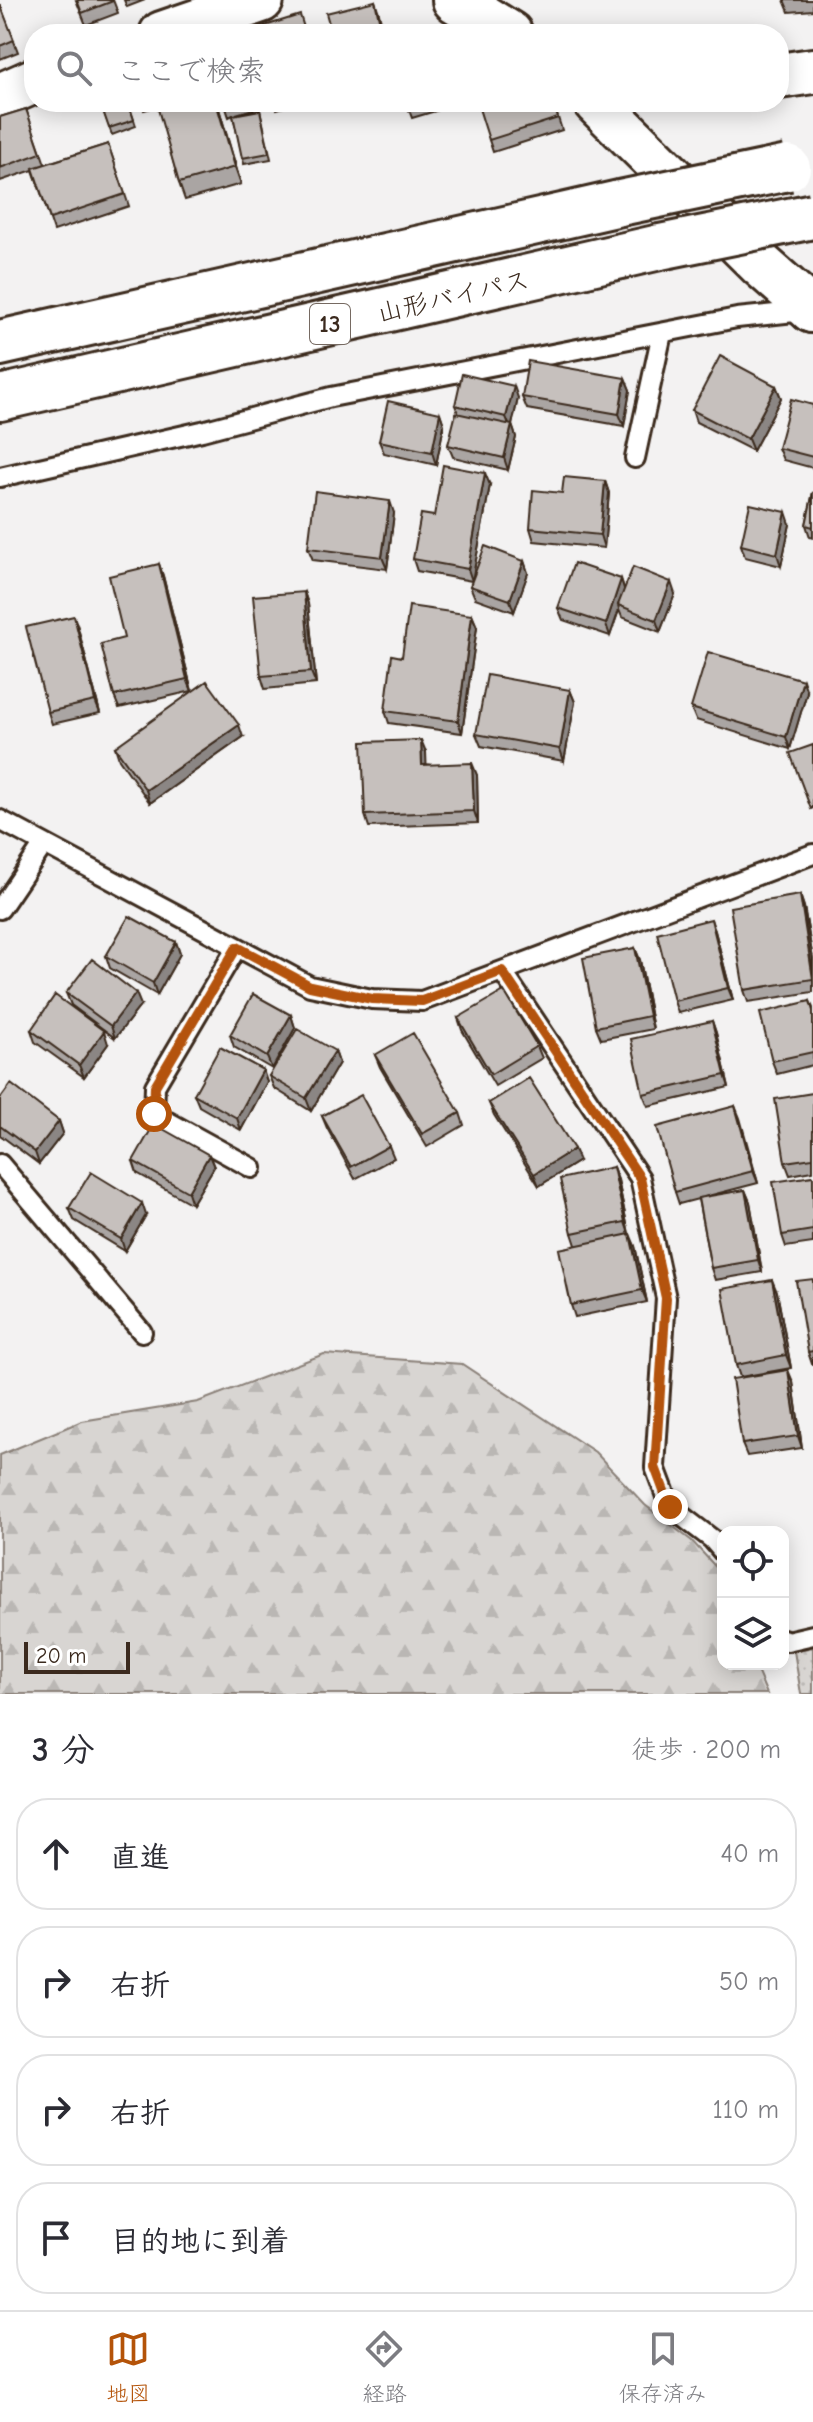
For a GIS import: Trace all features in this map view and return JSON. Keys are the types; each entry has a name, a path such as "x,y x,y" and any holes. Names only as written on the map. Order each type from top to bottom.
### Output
{"main road":[{"path":"455,0 494,24"},
{"path":"190,24 253,1"},
{"path":"789,75 813,71"},
{"path":"0,96 24,85"},
{"path":"606,112 761,265 812,310"},
{"name":"山形バイパス","path":"0,343 800,165"},
{"name":"山形バイパス","path":"0,398 660,247 813,216"}],"lane":[{"path":"0,477 202,431 331,397 737,318 812,310"},
{"path":"635,458 662,333"},
{"path":"0,820 310,986 372,999 422,1001 813,857"},
{"path":"0,909 44,844"},
{"path":"237,947 155,1086 154,1114 252,1168"},
{"path":"502,971 640,1178 666,1298 655,1467 670,1507 717,1545"},
{"path":"0,1164 142,1332"},
{"path":"789,1641 813,1635"}],"green space":[{"path":"324,1354 462,1364 595,1452 645,1505 692,1541 717,1568 717,1670 757,1670 767,1694 0,1694 0,1455 82,1421 198,1402"},
{"path":"813,1647 813,1694 801,1694 794,1651"}],"building":[{"path":"77,0 113,0 113,1 82,13"},
{"path":"375,1 380,24 329,24 326,13"},
{"path":"0,4 14,40 0,46"},
{"path":"300,15 303,24 271,24"},
{"path":"24,110 27,112 41,153 0,168 0,117"},
{"path":"103,112 131,112 134,120 109,128"},
{"path":"159,112 219,112 235,167 179,183"},
{"path":"260,112 269,153 242,158 233,115"},
{"path":"480,112 556,112 558,118 489,140"},
{"path":"108,144 125,194 50,219 33,168"},
{"path":"720,356 776,386 748,439 692,410"},
{"path":"528,361 625,378 619,414 522,397"},
{"path":"462,374 514,386 506,417 455,405"},
{"path":"791,399 813,405 813,457 778,448"},
{"path":"388,401 440,413 432,452 379,441"},
{"path":"456,413 512,425 504,458 448,445"},
{"path":"443,465 485,473 468,569 413,559 421,514 434,516"},
{"path":"564,477 605,481 600,535 530,528 533,490 562,493"},
{"path":"315,491 390,501 382,557 308,548"},
{"path":"813,492 813,527 806,525"},
{"path":"750,504 786,512 777,554 741,545"},
{"path":"485,546 524,561 510,600 470,586"},
{"path":"574,563 621,579 606,624 558,608"},
{"path":"159,564 187,679 114,696 101,644 124,638 109,576"},
{"path":"633,567 671,582 656,620 618,605"},
{"path":"304,592 311,672 261,676 253,596"},
{"path":"409,606 472,615 458,721 385,711 392,655 402,657"},
{"path":"74,616 95,701 48,712 26,627"},
{"path":"708,652 803,680 786,737 691,708"},
{"path":"487,675 570,690 560,749 476,734"},
{"path":"207,681 239,725 146,790 115,747"},
{"path":"421,740 422,765 472,763 474,811 365,815 362,742"},
{"path":"813,745 813,808 811,809 790,753"},
{"path":"800,895 813,979 744,990 730,907"},
{"path":"129,916 176,942 153,983 106,956"},
{"path":"711,919 728,988 674,1001 657,933"},
{"path":"635,948 649,1016 596,1027 583,958"},
{"path":"92,959 136,993 111,1026 66,993"},
{"path":"504,991 537,1046 491,1074 458,1018"},
{"path":"253,994 291,1015 267,1057 230,1035"},
{"path":"55,995 104,1031 79,1065 31,1030"},
{"path":"810,1001 813,1011 813,1052 772,1061 760,1013"},
{"path":"712,1021 725,1075 643,1094 631,1039"},
{"path":"297,1029 335,1051 306,1098 269,1076"},
{"path":"413,1033 460,1113 422,1134 375,1055"},
{"path":"220,1047 263,1070 237,1118 194,1094"},
{"path":"529,1078 574,1149 534,1174 489,1103"},
{"path":"11,1084 59,1121 35,1152 0,1126 0,1099"},
{"path":"813,1093 813,1158 785,1162 775,1099"},
{"path":"361,1095 389,1146 351,1167 322,1116"},
{"path":"735,1106 753,1171 675,1192 657,1127"},
{"path":"154,1124 209,1155 188,1192 133,1161"},
{"path":"613,1167 625,1222 572,1233 560,1179"},
{"path":"91,1172 142,1203 121,1239 69,1208"},
{"path":"813,1176 813,1230 782,1235 773,1182"},
{"path":"745,1190 758,1260 711,1268 698,1198"},
{"path":"630,1234 642,1290 571,1305 559,1249"},
{"path":"813,1279 813,1351 808,1352 796,1281"},
{"path":"772,1280 786,1355 736,1365 722,1289"},
{"path":"788,1370 798,1436 742,1444 732,1379"}],"route":[{"path":"154,1114 155,1086 237,947 310,986 372,999 422,1001 502,971 640,1178 666,1298 655,1467 670,1507"}]}
